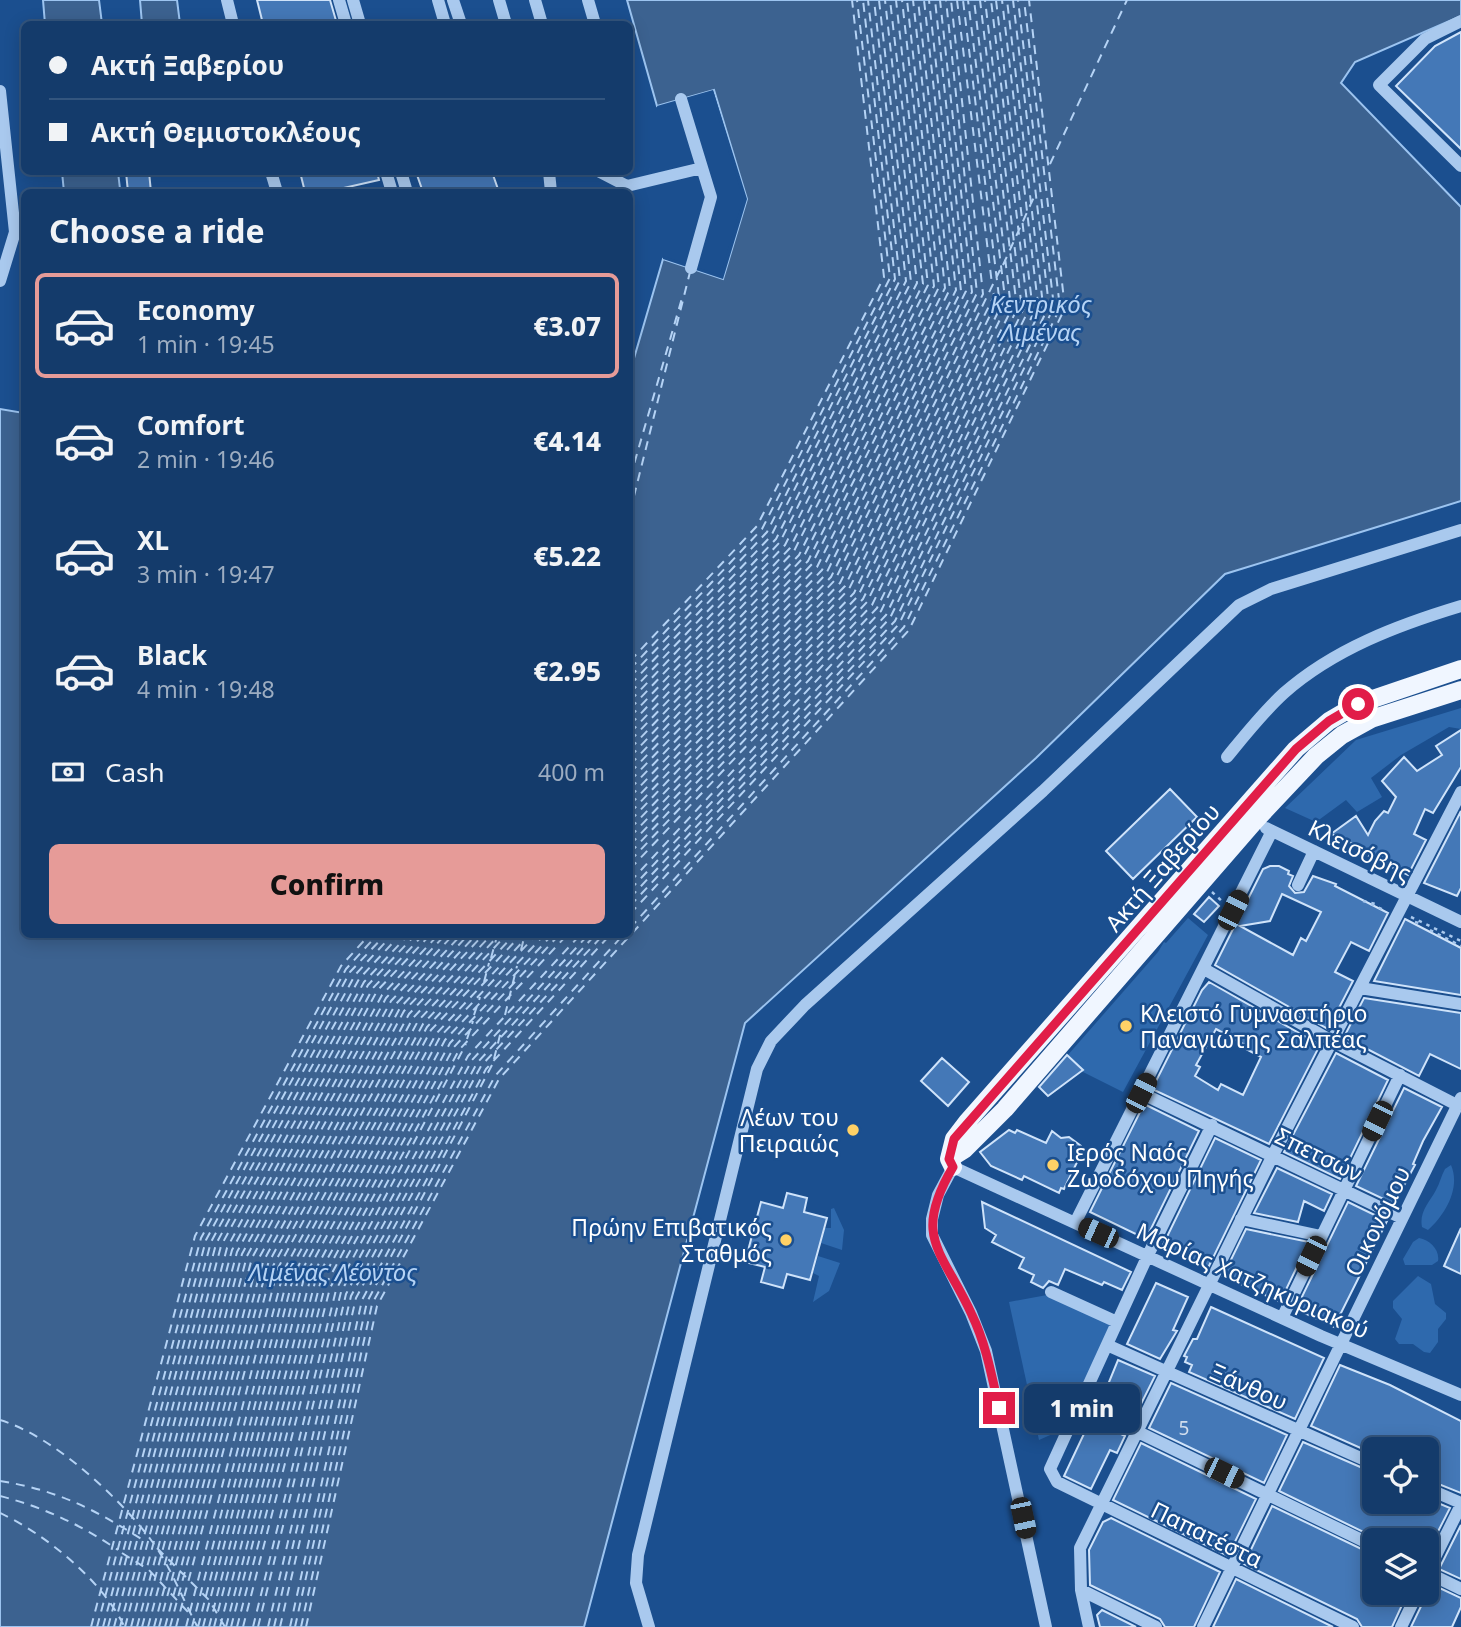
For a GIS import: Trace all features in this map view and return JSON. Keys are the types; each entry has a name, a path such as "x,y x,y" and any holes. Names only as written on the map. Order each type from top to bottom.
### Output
{"main road":[{"name":"Ακτή Ξαβερίου","path":"951,1163 1005,1109 1201,883 1296,749 1344,711 1461,669"},
{"name":"Ακτή Ξαβερίου","path":"951,1163 954,1139 967,1122 1248,818 1315,756 1342,735 1380,716 1461,690"}],"street":[{"path":"227,0 232,21"},
{"path":"339,0 345,21"},
{"path":"353,0 359,21"},
{"path":"438,0 443,21"},
{"path":"453,0 460,21"},
{"path":"499,0 505,21"},
{"path":"535,0 541,21"},
{"path":"588,0 595,21"},
{"path":"1461,22 1425,39 1379,85 1461,166"},
{"path":"0,91 15,232 0,281"},
{"path":"681,99 711,197 691,268"},
{"path":"605,175 626,189 702,167"},
{"path":"649,1627 636,1583 638,1555 757,1069 771,1041 804,1005 1033,800 1239,605 1271,589 1461,530"},
{"path":"1227,757 1278,699 1320,667 1406,622 1461,606"},
{"path":"1089,1627 1082,1590 1080,1548 1273,1155 1407,897 1457,809 1461,792"},
{"name":"Κλεισόβης","path":"1248,818 1461,922"},
{"path":"1075,1223 1272,831"},
{"path":"1301,887 1317,853"},
{"path":"1203,969 1332,1041 1399,1075 1459,1101"},
{"path":"1360,988 1461,1004"},
{"path":"1282,1318 1399,1075"},
{"name":"Σπετσών","path":"1141,1093 1402,1218"},
{"name":"Οικονόμου","path":"1203,1627 1459,1101"},
{"path":"1212,1125 1148,1255 1080,1404 1362,1540"},
{"path":"951,1163 934,1209 932,1236 971,1313 986,1351 1046,1627"},
{"name":"Μαρίας Χατζηκυριακού","path":"951,1163 1282,1318 1461,1395"},
{"path":"1241,1219 1321,1236"},
{"path":"1051,1292 1118,1322"},
{"name":"Ξάνθου","path":"1107,1345 1362,1459"},
{"name":"Παπατέστα","path":"1080,1404 1050,1469 1057,1482 1100,1506 1353,1627"},
{"path":"1439,1494 1461,1504 1439,1549"},
{"path":"1439,1579 1461,1590"},
{"path":"1082,1590 1156,1627"},
{"path":"1401,1627 1412,1605"}],"path":[{"path":"1201,883 1233,910"},
{"path":"1363,901 1387,912"},
{"path":"1371,904 1376,904 1377,901"},
{"path":"1401,912 1461,944"},
{"path":"1430,930 1461,944"}],"shaded area":[{"path":"1461,708 1461,729 1449,727 1401,755 1371,778 1382,797 1357,812 1346,800 1316,822 1285,808 1356,740"},
{"name":"Κλειστό Γυμναστήριο Παναγιώτης Σαλπέας","path":"1188,918 1208,935 1123,1092 1081,1071 1067,1056 1164,942 1166,943"},
{"path":"1451,1165 1454,1174 1453,1192 1440,1217 1428,1230 1422,1227 1423,1212 1445,1169"},
{"path":"834,1208 844,1230 842,1250 821,1243 825,1228 831,1228 831,1209"},
{"path":"1419,1238 1433,1246 1438,1261 1432,1265 1405,1265 1403,1259 1413,1242"},
{"path":"818,1256 840,1263 829,1291 813,1302 819,1276 813,1273"},
{"path":"1418,1276 1431,1284 1435,1304 1446,1313 1446,1319 1438,1329 1438,1342 1430,1353 1413,1344 1399,1344 1395,1339 1402,1319 1393,1308 1393,1301"},
{"path":"1047,1295 1111,1324 1066,1428 1039,1440 1009,1302"}],"water":[{"path":"43,0 99,0 102,21 45,21"},
{"path":"140,0 177,0 180,21 142,21"},
{"path":"627,0 1461,0 1461,16 1355,62 1341,83 1461,207 1461,501 1225,574 1036,758 745,1023 584,1627 0,1627 0,409 21,412 21,938 633,938 633,362 663,259 723,279 747,199 714,90 657,106"},
{"path":"62,175 118,175 120,189 64,189"}],"pier":[{"path":"713,90 747,199 723,279 663,259 663,256 720,275 743,199 711,94 658,109 657,106"}],"building":[{"path":"257,0 330,0 336,21 262,21"},
{"path":"1461,32 1461,149 1396,86 1435,46"},
{"path":"126,175 149,175 151,189 128,189"},
{"path":"301,175 378,175 379,180 339,189 304,189"},
{"path":"417,175 493,175 498,189 422,189"},
{"path":"1461,730 1461,767 1433,813 1425,809 1414,834 1426,840 1408,875 1369,856 1371,852 1331,834 1356,816 1368,835 1384,811 1388,813 1396,797 1382,781 1404,757 1417,771 1442,755 1436,746"},
{"path":"1170,789 1197,817 1133,879 1106,851"},
{"path":"1461,811 1461,888 1457,896 1424,883"},
{"path":"1279,866 1289,871 1288,874 1293,876 1289,886 1295,893 1304,892 1313,876 1336,884 1335,886 1388,913 1369,951 1351,942 1335,972 1353,981 1328,1029 1215,965 1263,869","holes":["1282,894 1321,912 1306,941 1301,938 1293,955 1240,926 1270,921"]},
{"path":"1209,897 1219,906 1204,922 1194,914"},
{"path":"1405,919 1461,948 1461,995 1374,981"},
{"path":"1209,982 1320,1045 1269,1144 1152,1089 1202,990","holes":["1216,1029 1247,1046 1246,1049 1261,1057 1243,1095 1221,1084 1218,1090 1195,1076 1200,1067 1196,1065"]},
{"path":"1364,998 1461,1013 1461,1069 1430,1054 1419,1076 1344,1037"},
{"path":"1336,1053 1388,1080 1340,1179 1284,1152"},
{"path":"1067,1055 1083,1070 1048,1096 1039,1087"},
{"path":"942,1058 969,1082 948,1106 921,1081"},
{"path":"1404,1088 1442,1107 1394,1204 1356,1186"},
{"path":"1144,1104 1199,1131 1146,1239 1090,1212"},
{"path":"1009,1130 1015,1133 1017,1130 1046,1143 1052,1131 1061,1138 1069,1137 1081,1146 1083,1150 1064,1189 1061,1188 1059,1193 1024,1176 1022,1180 991,1166 980,1152"},
{"path":"1215,1138 1261,1160 1208,1268 1162,1247"},
{"path":"1277,1168 1332,1194 1324,1211 1304,1201 1298,1222 1254,1213"},
{"name":"Πρώην Επιβατικός Σταθμός","path":"787,1193 807,1198 804,1212 827,1218 810,1280 787,1274 783,1288 761,1282 765,1267 745,1262 761,1202 783,1208"},
{"path":"982,1202 1131,1272 1122,1290 1104,1282 1102,1285 1065,1269 1058,1285 1049,1281 1043,1288 1031,1282 1034,1275 1019,1268 1024,1258 992,1242 996,1235 985,1228"},
{"path":"1348,1202 1387,1221 1334,1327 1296,1309"},
{"path":"1461,1228 1461,1274 1444,1266"},
{"path":"1246,1229 1309,1242 1280,1302 1223,1276"},
{"path":"1156,1283 1188,1297 1173,1330 1177,1331 1160,1359 1127,1344"},
{"path":"1211,1307 1324,1358 1295,1419 1189,1372 1192,1365 1185,1362 1187,1357 1184,1356 1193,1339 1197,1339"},
{"path":"1118,1360 1155,1376 1133,1420 1100,1404"},
{"path":"1340,1365 1390,1385 1461,1421 1461,1493 1439,1484 1439,1437 1362,1437 1362,1449 1311,1426"},
{"path":"1171,1383 1287,1435 1264,1483 1149,1428"},
{"path":"1093,1420 1125,1436 1117,1453 1110,1450 1091,1489 1064,1476 1090,1421"},
{"path":"1303,1442 1362,1468 1362,1514 1439,1514 1439,1503 1450,1508 1439,1530 1362,1528 1362,1531 1279,1491"},
{"path":"1141,1443 1256,1499 1228,1556 1113,1500"},
{"path":"1272,1506 1362,1549 1362,1605 1402,1605 1392,1627 1362,1627 1357,1619 1244,1564"},
{"path":"1111,1518 1220,1572 1194,1627 1165,1627 1160,1619 1090,1585 1089,1550 1103,1522"},
{"path":"1461,1525 1461,1579 1439,1569"},
{"path":"1236,1579 1333,1627 1213,1627"},
{"path":"1439,1588 1461,1598 1461,1607 1452,1627 1411,1627 1422,1605 1439,1605"},
{"path":"1102,1610 1136,1627 1100,1627 1097,1615"}],"ferry route":[{"path":"633,658 757,526 884,277 852,0"},
{"path":"633,666 762,529 890,278 857,0"},
{"path":"633,674 767,532 895,279 863,0"},
{"path":"633,682 771,536 900,280 868,0"},
{"path":"633,690 776,539 906,281 874,0"},
{"path":"633,698 780,542 911,282 879,0"},
{"path":"633,706 785,545 917,283 885,0"},
{"path":"633,714 790,548 923,284 890,0"},
{"path":"633,722 794,551 928,285 896,0"},
{"path":"633,730 799,555 934,286 902,0"},
{"path":"633,738 803,558 939,287 907,0"},
{"path":"633,746 808,561 945,288 913,0"},
{"path":"633,754 812,564 950,289 918,0"},
{"path":"633,762 817,567 956,290 924,0"},
{"path":"633,770 822,570 961,291 929,0"},
{"path":"633,778 826,574 966,291 935,0"},
{"path":"633,786 831,577 972,292 940,0"},
{"path":"633,794 835,580 977,293 946,0"},
{"path":"633,802 840,583 983,294 951,0"},
{"path":"957,0 992,284"},
{"path":"633,826 854,593 999,297 963,0"},
{"path":"633,834 858,596 1005,298 968,0"},
{"path":"633,842 863,599 1010,299 974,0"},
{"path":"633,850 867,602 1016,300 980,0"},
{"path":"633,858 872,605 1021,301 985,0"},
{"path":"633,866 877,608 1027,302 991,0"},
{"path":"633,879 881,611 1032,303 996,0"},
{"path":"633,887 886,615 1038,304 1002,0"},
{"path":"633,895 890,618 1043,305 1007,0"},
{"path":"633,903 895,621 1049,306 1013,0"},
{"path":"633,911 899,624 1054,307 1018,0"},
{"path":"633,925 904,627 1060,308 1024,0"},
{"path":"633,932 909,630 1065,308 1029,0"},
{"path":"1050,164 1127,0"},
{"path":"1003,265 1034,197"},
{"path":"633,810 845,586 1000,270"},
{"path":"633,500 690,272"},
{"path":"633,818 849,589 994,296 993,289"},
{"path":"633,468 682,298"},
{"path":"91,1627 195,1236 341,966 366,938"},
{"path":"97,1627 201,1238 346,969 374,938"},
{"path":"103,1627 206,1240 350,972 382,938"},
{"path":"108,1627 211,1242 355,975 389,938"},
{"path":"114,1627 216,1244 359,979 397,938"},
{"path":"120,1627 221,1246 364,982 405,938"},
{"path":"125,1627 227,1248 368,985 412,938"},
{"path":"131,1627 232,1250 373,988 420,938"},
{"path":"137,1627 237,1252 377,991 427,938"},
{"path":"142,1627 242,1254 382,995 435,938"},
{"path":"148,1627 247,1256 386,998 442,938"},
{"path":"154,1627 252,1258 391,1001 450,938"},
{"path":"159,1627 258,1260 395,1005 458,938"},
{"path":"165,1627 263,1262 400,1008 465,938"},
{"path":"170,1627 268,1264 404,1011 473,938"},
{"path":"176,1627 273,1266 409,1014 480,938"},
{"path":"186,1627 278,1268 413,1018 488,938"},
{"path":"192,1627 284,1270 418,1021 496,938"},
{"path":"198,1627 289,1272 423,1024 503,938"},
{"path":"203,1627 294,1274 427,1027 511,938"},
{"path":"209,1627 299,1276 431,1030 518,938"},
{"path":"521,950 524,938"},
{"path":"214,1627 304,1278 436,1034 526,938"},
{"path":"220,1627 310,1280 440,1037 533,938"},
{"path":"226,1627 315,1282 445,1040 541,938"},
{"path":"231,1627 320,1284 450,1043 549,938"},
{"path":"237,1627 325,1286 454,1047 556,938"},
{"path":"243,1627 330,1288 459,1050 564,938"},
{"path":"258,1627 341,1292 468,1056 577,938"},
{"path":"268,1627 346,1294 472,1060 585,938"},
{"path":"274,1627 351,1296 477,1063 592,938"},
{"path":"280,1627 356,1298 481,1066 600,938"},
{"path":"290,1627 362,1300 486,1069 607,938"},
{"path":"301,1627 372,1304 495,1076 620,938"},
{"path":"306,1627 377,1306 499,1079 628,938"},
{"path":"491,958 496,940"},
{"path":"484,982 489,963"},
{"path":"505,1015 517,966"},
{"path":"474,1015 480,997"},
{"path":"467,1039 473,1021"},
{"path":"494,1059 501,1031"},
{"path":"253,1627 336,1290 466,1044"},
{"path":"295,1627 367,1302 492,1065"},
{"path":"0,1420 41,1439 62,1453 121,1505 158,1550 197,1626"},
{"path":"0,1481 40,1490 74,1502 143,1540"},
{"path":"0,1496 61,1518 118,1550"},
{"path":"0,1513 35,1533 71,1560 102,1592 124,1626"},
{"path":"157,1548 209,1600 225,1627"},
{"path":"122,1553 149,1570 188,1612"}],"place":[{"name":"Κλειστό Γυμναστήριο Παναγιώτης Σαλπέας","path":"1126,1026"},
{"name":"Λέων του Πειραιώς","path":"853,1130"},
{"name":"Ιερός Ναός Ζωοδόχου Πηγής","path":"1053,1165"},
{"name":"Πρώην Επιβατικός Σταθμός","path":"786,1240"}],"route":[{"path":"999,1408 978,1327 932,1236 932,1219 938,1195 953,1167 949,1159 954,1139 1296,749 1329,721 1358,704"}],"water label":[{"name":"Κεντρικός Λιμένας","path":"1041,317"},
{"name":"Λιμένας Λέοντος","path":"333,1271"}]}
